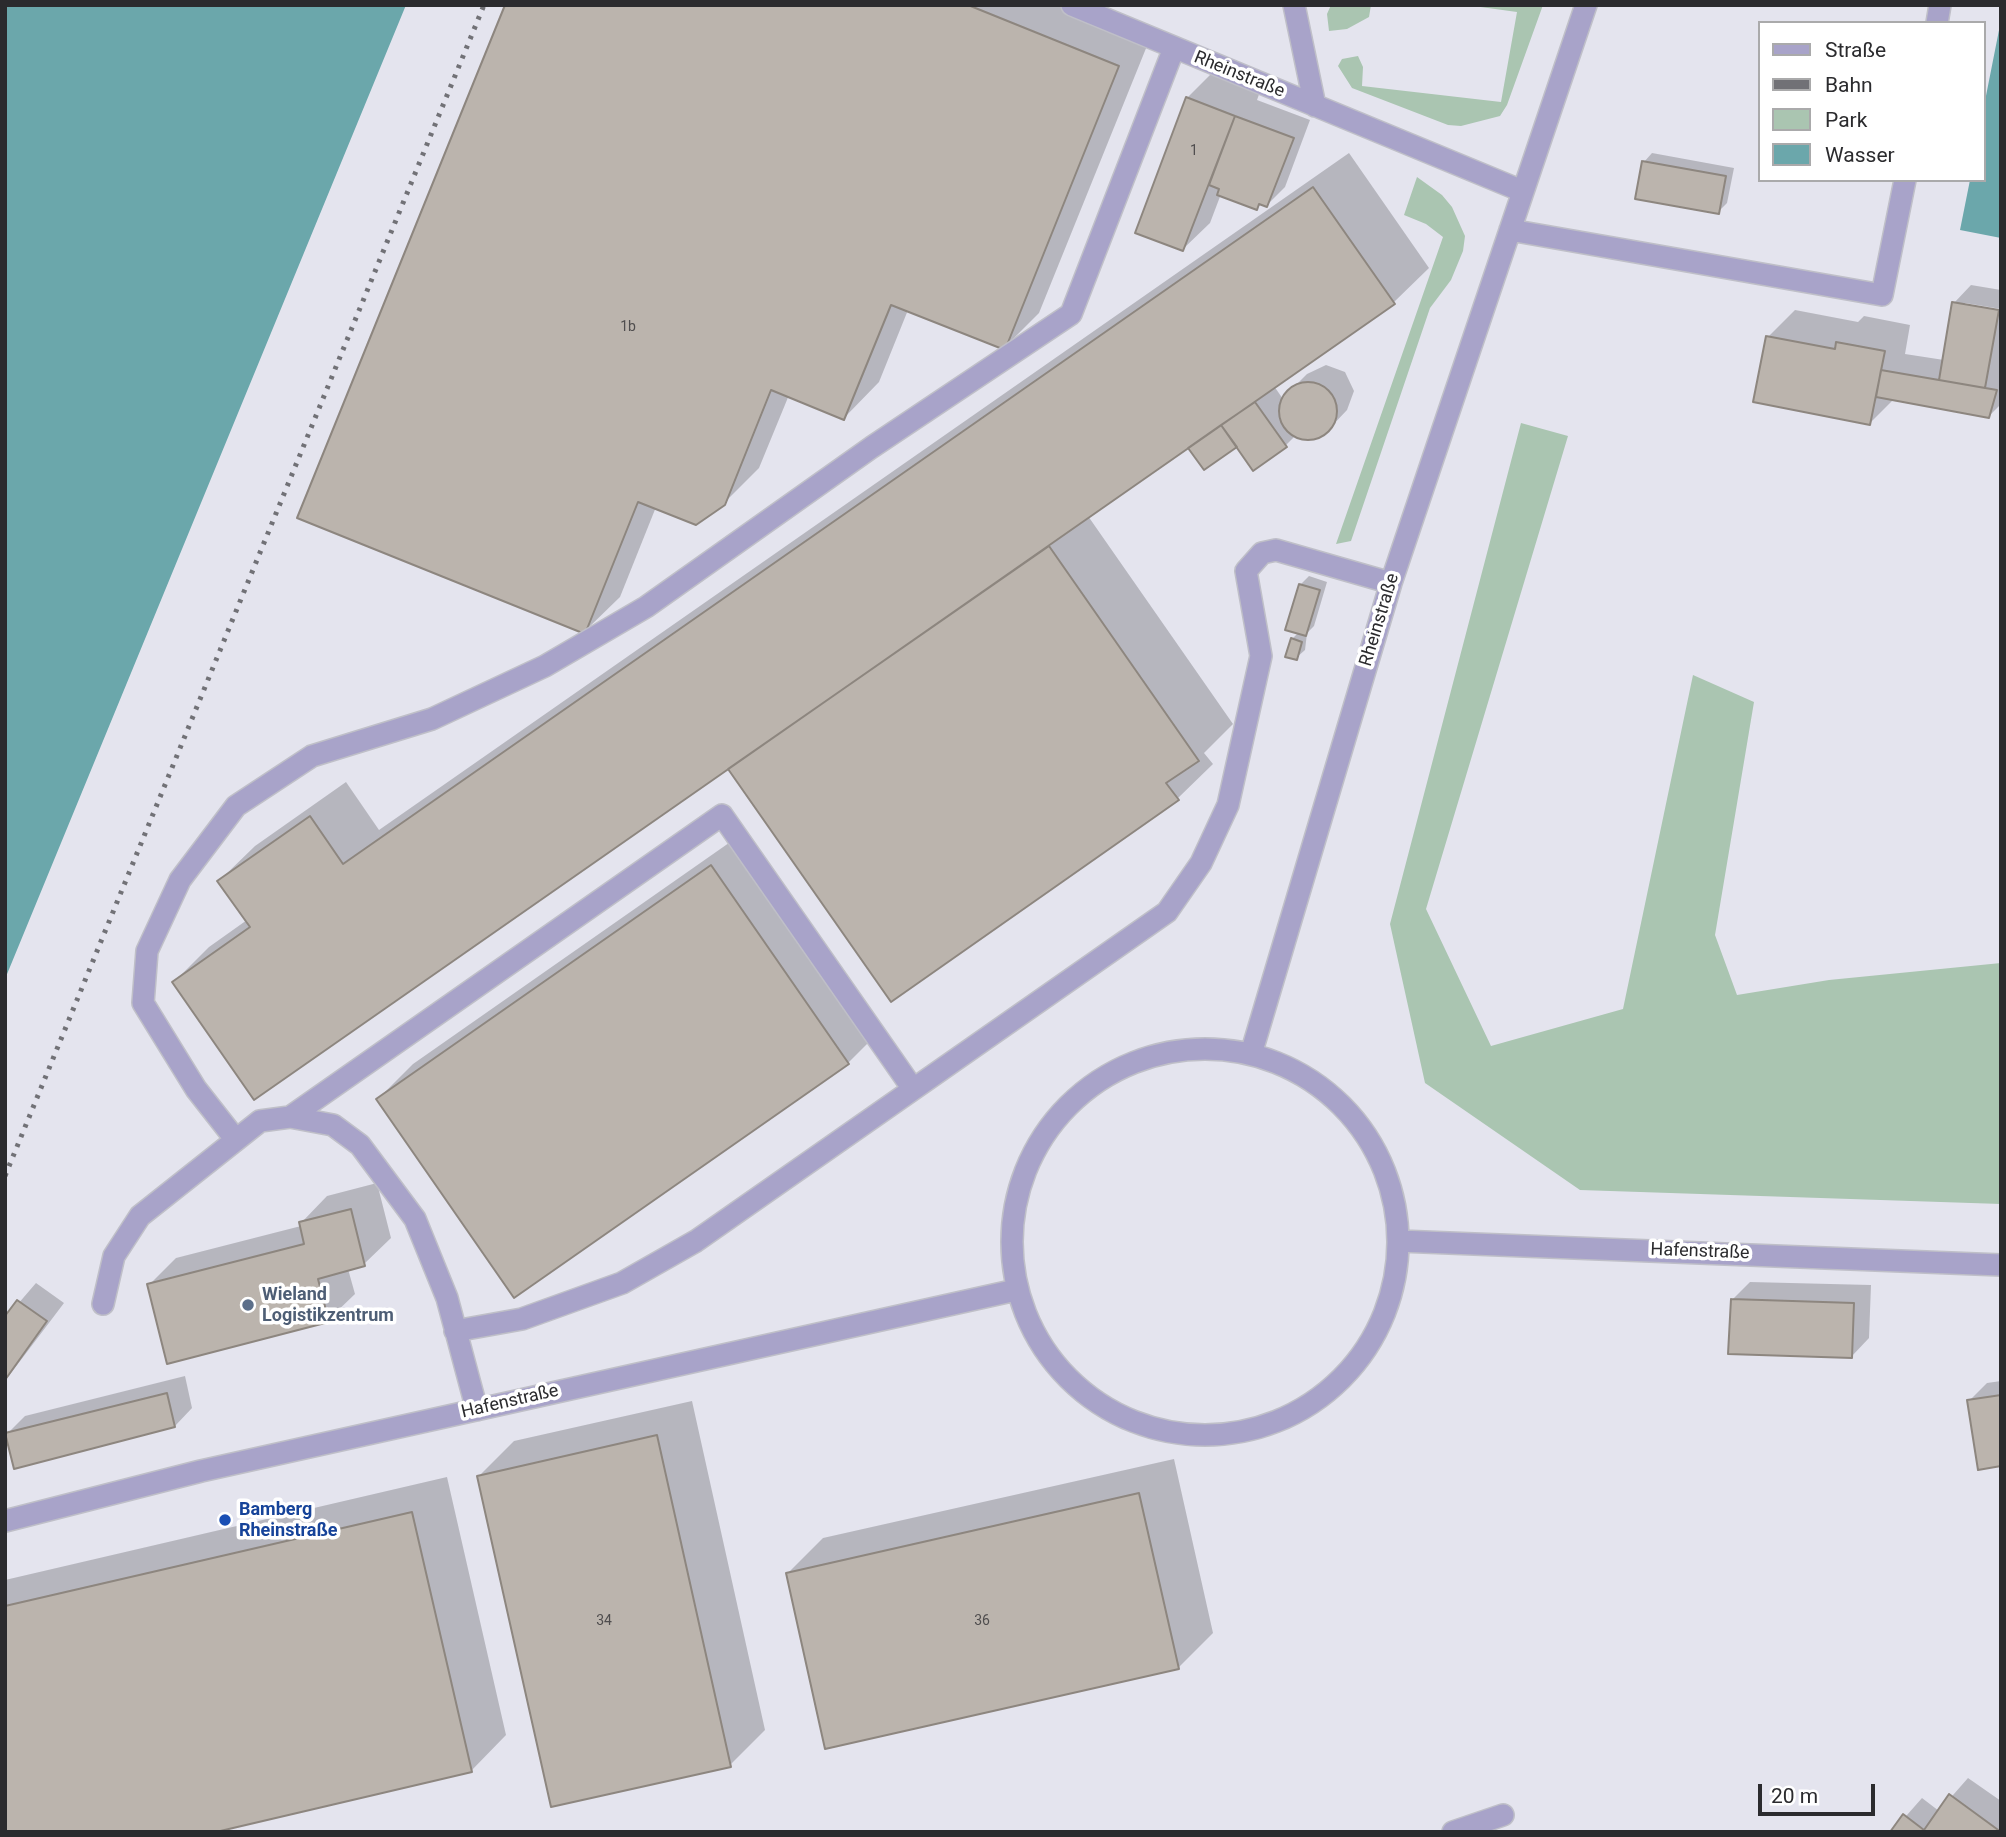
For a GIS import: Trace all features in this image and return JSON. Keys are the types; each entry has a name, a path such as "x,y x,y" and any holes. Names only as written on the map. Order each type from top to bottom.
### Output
{"street":[{"name":"Rheinstraße","path":"1072,5 1107,14 1174,48 1522,191"},
{"path":"1294,5 1315,106"},
{"name":"Rheinstraße","path":"1251,1054 1391,583 1586,5"},
{"path":"236,1140 197,1089 143,1003 147,951 180,880 236,806 312,756 432,719 545,666 635,614 872,447 1071,314 1174,48"},
{"path":"1510,230 1882,295 1905,182"},
{"path":"455,1331 522,1319 622,1283 696,1241 1167,912 1201,863 1228,805 1261,656 1246,571 1262,553 1276,550 1391,583"},
{"path":"290,1117 722,815 913,1089"},
{"path":"1194,1048 1251,1054 1298,1072 1340,1103 1372,1143 1392,1190 1399,1241 1391,1297 1368,1348 1331,1390 1283,1420 1229,1435 1173,1434 1119,1417 1073,1386 1037,1342 1016,1290 1011,1234 1022,1178 1048,1127 1089,1087 1139,1060 1194,1048"},
{"path":"103,1304 114,1256 139,1216 260,1121 290,1117 333,1125 360,1145 415,1219 447,1298 477,1409"},
{"name":"Hafenstraße","path":"1399,1241 2001,1265"},
{"name":"Hafenstraße","path":"5,1521 201,1471 1016,1290"},
{"path":"1453,1832 1503,1815"}],"green space":[{"path":"1331,5 1371,5 1369,17 1347,29 1329,31 1327,14"},
{"path":"1466,5 1543,5 1507,105 1500,116 1461,126 1448,125 1352,88 1338,66 1342,59 1358,56 1363,67 1362,86 1501,102 1517,12"},
{"path":"1417,177 1442,195 1452,207 1465,236 1463,251 1451,280 1430,308 1351,541 1336,544 1443,237 1426,224 1404,215"},
{"path":"1521,423 1568,436 1426,909 1491,1046 1623,1009 1693,675 1754,702 1715,935 1737,995 1829,980 2001,963 2001,1204 1580,1190 1425,1083 1390,924"}],"water":[{"path":"5,5 406,5 5,979"},
{"path":"2001,20 2001,238 1960,230 1970,182 1985,182 1985,101"}],"building":[{"path":"505,5 968,5 1119,66 1005,350 891,305 844,420 771,390 725,505 696,525 638,502 585,634 297,518"},
{"path":"1186,97 1235,116 1183,251 1135,233"},
{"path":"1235,116 1294,138 1267,207 1259,204 1257,210 1217,195 1219,189 1209,185"},
{"path":"1642,161 1726,176 1719,214 1635,199"},
{"path":"1313,187 1395,304 254,1100 172,982 250,927 217,881 310,816 343,864"},
{"path":"1952,302 1999,310 1985,388 1939,380"},
{"path":"1766,336 1835,349 1836,342 1885,351 1870,425 1753,402"},
{"path":"1881,370 1997,390 1989,418 1876,397"},
{"path":"1308,382 1324,387 1332,395 1337,411 1332,427 1324,435 1308,440 1292,435 1284,427 1279,411 1284,395 1292,387"},
{"path":"1255,402 1287,447 1253,471 1221,425"},
{"path":"1221,425 1237,447 1204,470 1188,448"},
{"path":"1049,546 1199,761 1166,783 1179,800 891,1002 728,769"},
{"path":"1299,584 1320,590 1306,636 1285,630"},
{"path":"1291,638 1302,642 1297,660 1285,657"},
{"path":"711,865 849,1064 514,1298 376,1099"},
{"path":"351,1209 365,1266 318,1279 329,1322 167,1364 147,1284 304,1244 299,1222"},
{"path":"1731,1299 1854,1303 1852,1358 1728,1354"},
{"path":"17,1300 47,1321 5,1380 5,1316"},
{"path":"167,1393 175,1427 14,1469 5,1433"},
{"path":"2001,1395 2001,1466 1978,1470 1967,1400"},
{"path":"657,1435 731,1767 551,1807 477,1476"},
{"path":"1139,1493 1179,1669 825,1749 786,1573"},
{"path":"412,1512 472,1772 216,1832 5,1832 5,1606"},
{"path":"1949,1794 2001,1832 1890,1832 1903,1814 1924,1830"}],"railway":[{"path":"5,1176 484,5"}],"place":[{"name":"Wieland Logistikzentrum","path":"248,1305"},
{"name":"Bamberg Rheinstraße","path":"225,1520"}]}
